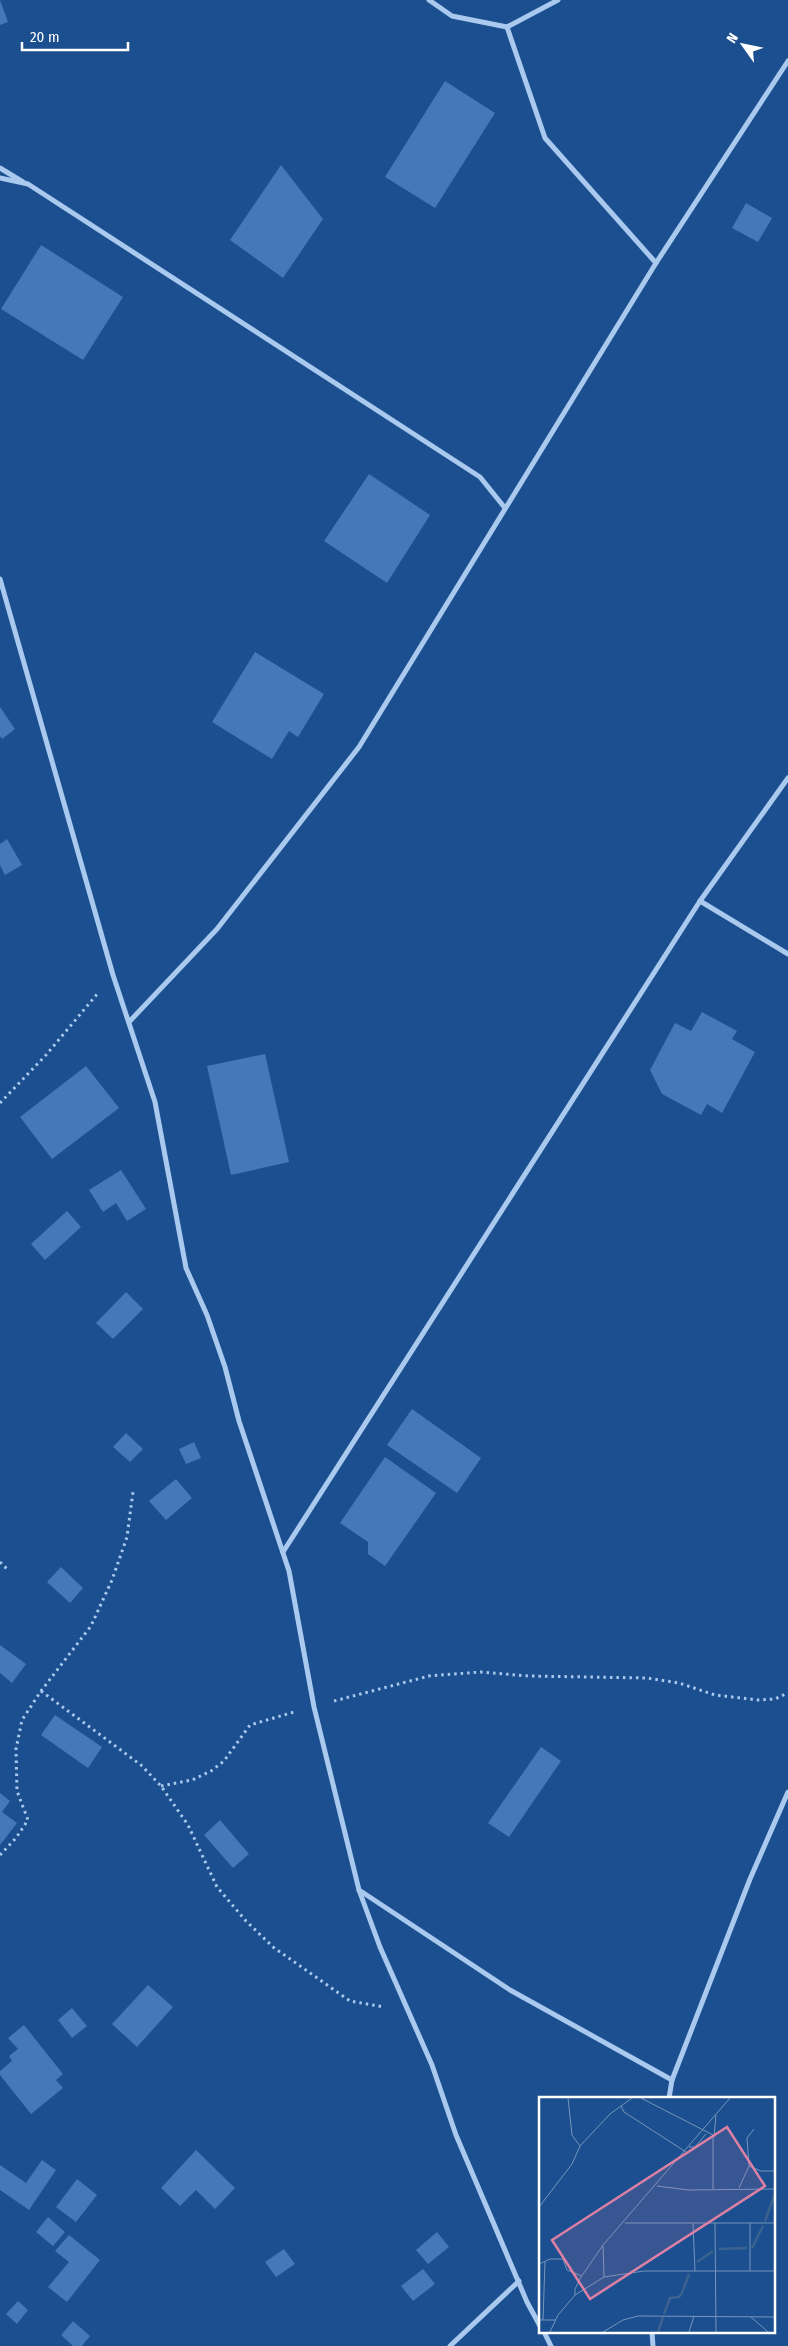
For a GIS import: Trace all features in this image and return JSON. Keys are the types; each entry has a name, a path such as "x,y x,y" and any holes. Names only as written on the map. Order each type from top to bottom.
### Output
{"street":[{"path":"429,0 452,16 507,27 558,0"},
{"path":"507,27 545,138 656,263"},
{"path":"130,1022 217,929 359,747 656,263 788,61"},
{"path":"0,168 28,184 480,477 505,508"},
{"path":"0,178 28,184"},
{"path":"0,578 113,975 155,1102 186,1268 207,1315 225,1367 239,1421 289,1571 314,1707 359,1890 380,1948 432,2065 456,2135 539,2324"},
{"path":"283,1552 700,901 788,778"},
{"path":"700,901 788,954"},
{"path":"669,2097 672,2080 750,1879 788,1792"},
{"path":"359,1890 510,1990 672,2080"},
{"path":"450,2346 519,2280"},
{"path":"545,2334 551,2346"}],"path":[{"path":"0,1103 46,1055 113,975"},
{"path":"0,1855 16,1838 28,1820 16,1791 16,1750 22,1720 41,1690 91,1626 112,1580 127,1537 133,1492"},
{"path":"0,1562 8,1570"},
{"path":"161,1786 192,1780 211,1771 224,1762 253,1723 429,1676 481,1672 528,1676 647,1678 678,1683 715,1695 758,1700 775,1698 788,1693"},
{"path":"41,1690 141,1765 161,1786 188,1825 217,1887 246,1921 273,1947 350,2001 409,2012"}],"building":[{"path":"0,0 8,22 0,25"},
{"path":"445,81 495,113 435,208 385,177"},
{"path":"281,165 323,219 283,278 230,240"},
{"path":"746,203 772,218 758,242 732,228"},
{"path":"41,245 123,297 83,360 1,309"},
{"path":"369,474 430,515 387,583 324,541"},
{"path":"255,652 324,694 298,737 289,731 272,759 212,722"},
{"path":"0,707 15,729 2,739 0,736"},
{"path":"7,839 22,865 5,875 0,865 0,844"},
{"path":"702,1012 737,1031 732,1039 755,1052 722,1113 707,1104 701,1115 662,1094 650,1070 675,1023 691,1031"},
{"path":"265,1054 289,1162 231,1175 207,1066"},
{"path":"86,1066 119,1108 52,1159 20,1117"},
{"path":"121,1170 146,1209 127,1221 116,1203 103,1212 89,1190"},
{"path":"67,1211 81,1227 45,1260 31,1244"},
{"path":"126,1292 143,1309 113,1339 96,1323"},
{"path":"412,1409 481,1458 457,1493 387,1445"},
{"path":"126,1433 143,1449 130,1462 113,1447"},
{"path":"194,1442 201,1458 186,1464 179,1449"},
{"path":"385,1457 436,1493 385,1566 368,1554 368,1542 340,1523"},
{"path":"176,1479 192,1498 166,1520 149,1501"},
{"path":"61,1567 83,1588 70,1603 47,1582"},
{"path":"0,1645 26,1664 12,1683 0,1673"},
{"path":"55,1715 102,1747 88,1768 41,1735"},
{"path":"541,1747 561,1761 509,1837 488,1823"},
{"path":"0,1793 10,1801 2,1812 17,1823 0,1845"},
{"path":"220,1820 249,1854 233,1868 204,1835"},
{"path":"148,1985 173,2007 137,2047 112,2024"},
{"path":"72,2008 87,2026 72,2038 58,2020"},
{"path":"24,2025 63,2074 56,2080 63,2088 31,2114 0,2075 0,2071 12,2061 9,2056 18,2049 8,2038"},
{"path":"196,2150 235,2188 215,2209 196,2190 180,2206 161,2188"},
{"path":"42,2160 56,2170 29,2210 0,2190 0,2165 26,2183"},
{"path":"77,2179 97,2195 76,2222 56,2207"},
{"path":"48,2217 65,2232 53,2246 36,2232"},
{"path":"437,2232 449,2247 428,2264 416,2250"},
{"path":"69,2235 100,2260 67,2302 48,2287 69,2262 55,2251"},
{"path":"284,2249 295,2264 276,2277 265,2262"},
{"path":"423,2269 435,2284 413,2301 401,2286"},
{"path":"18,2301 28,2310 17,2324 6,2314"},
{"path":"73,2321 90,2336 82,2346 73,2346 61,2335"}]}
